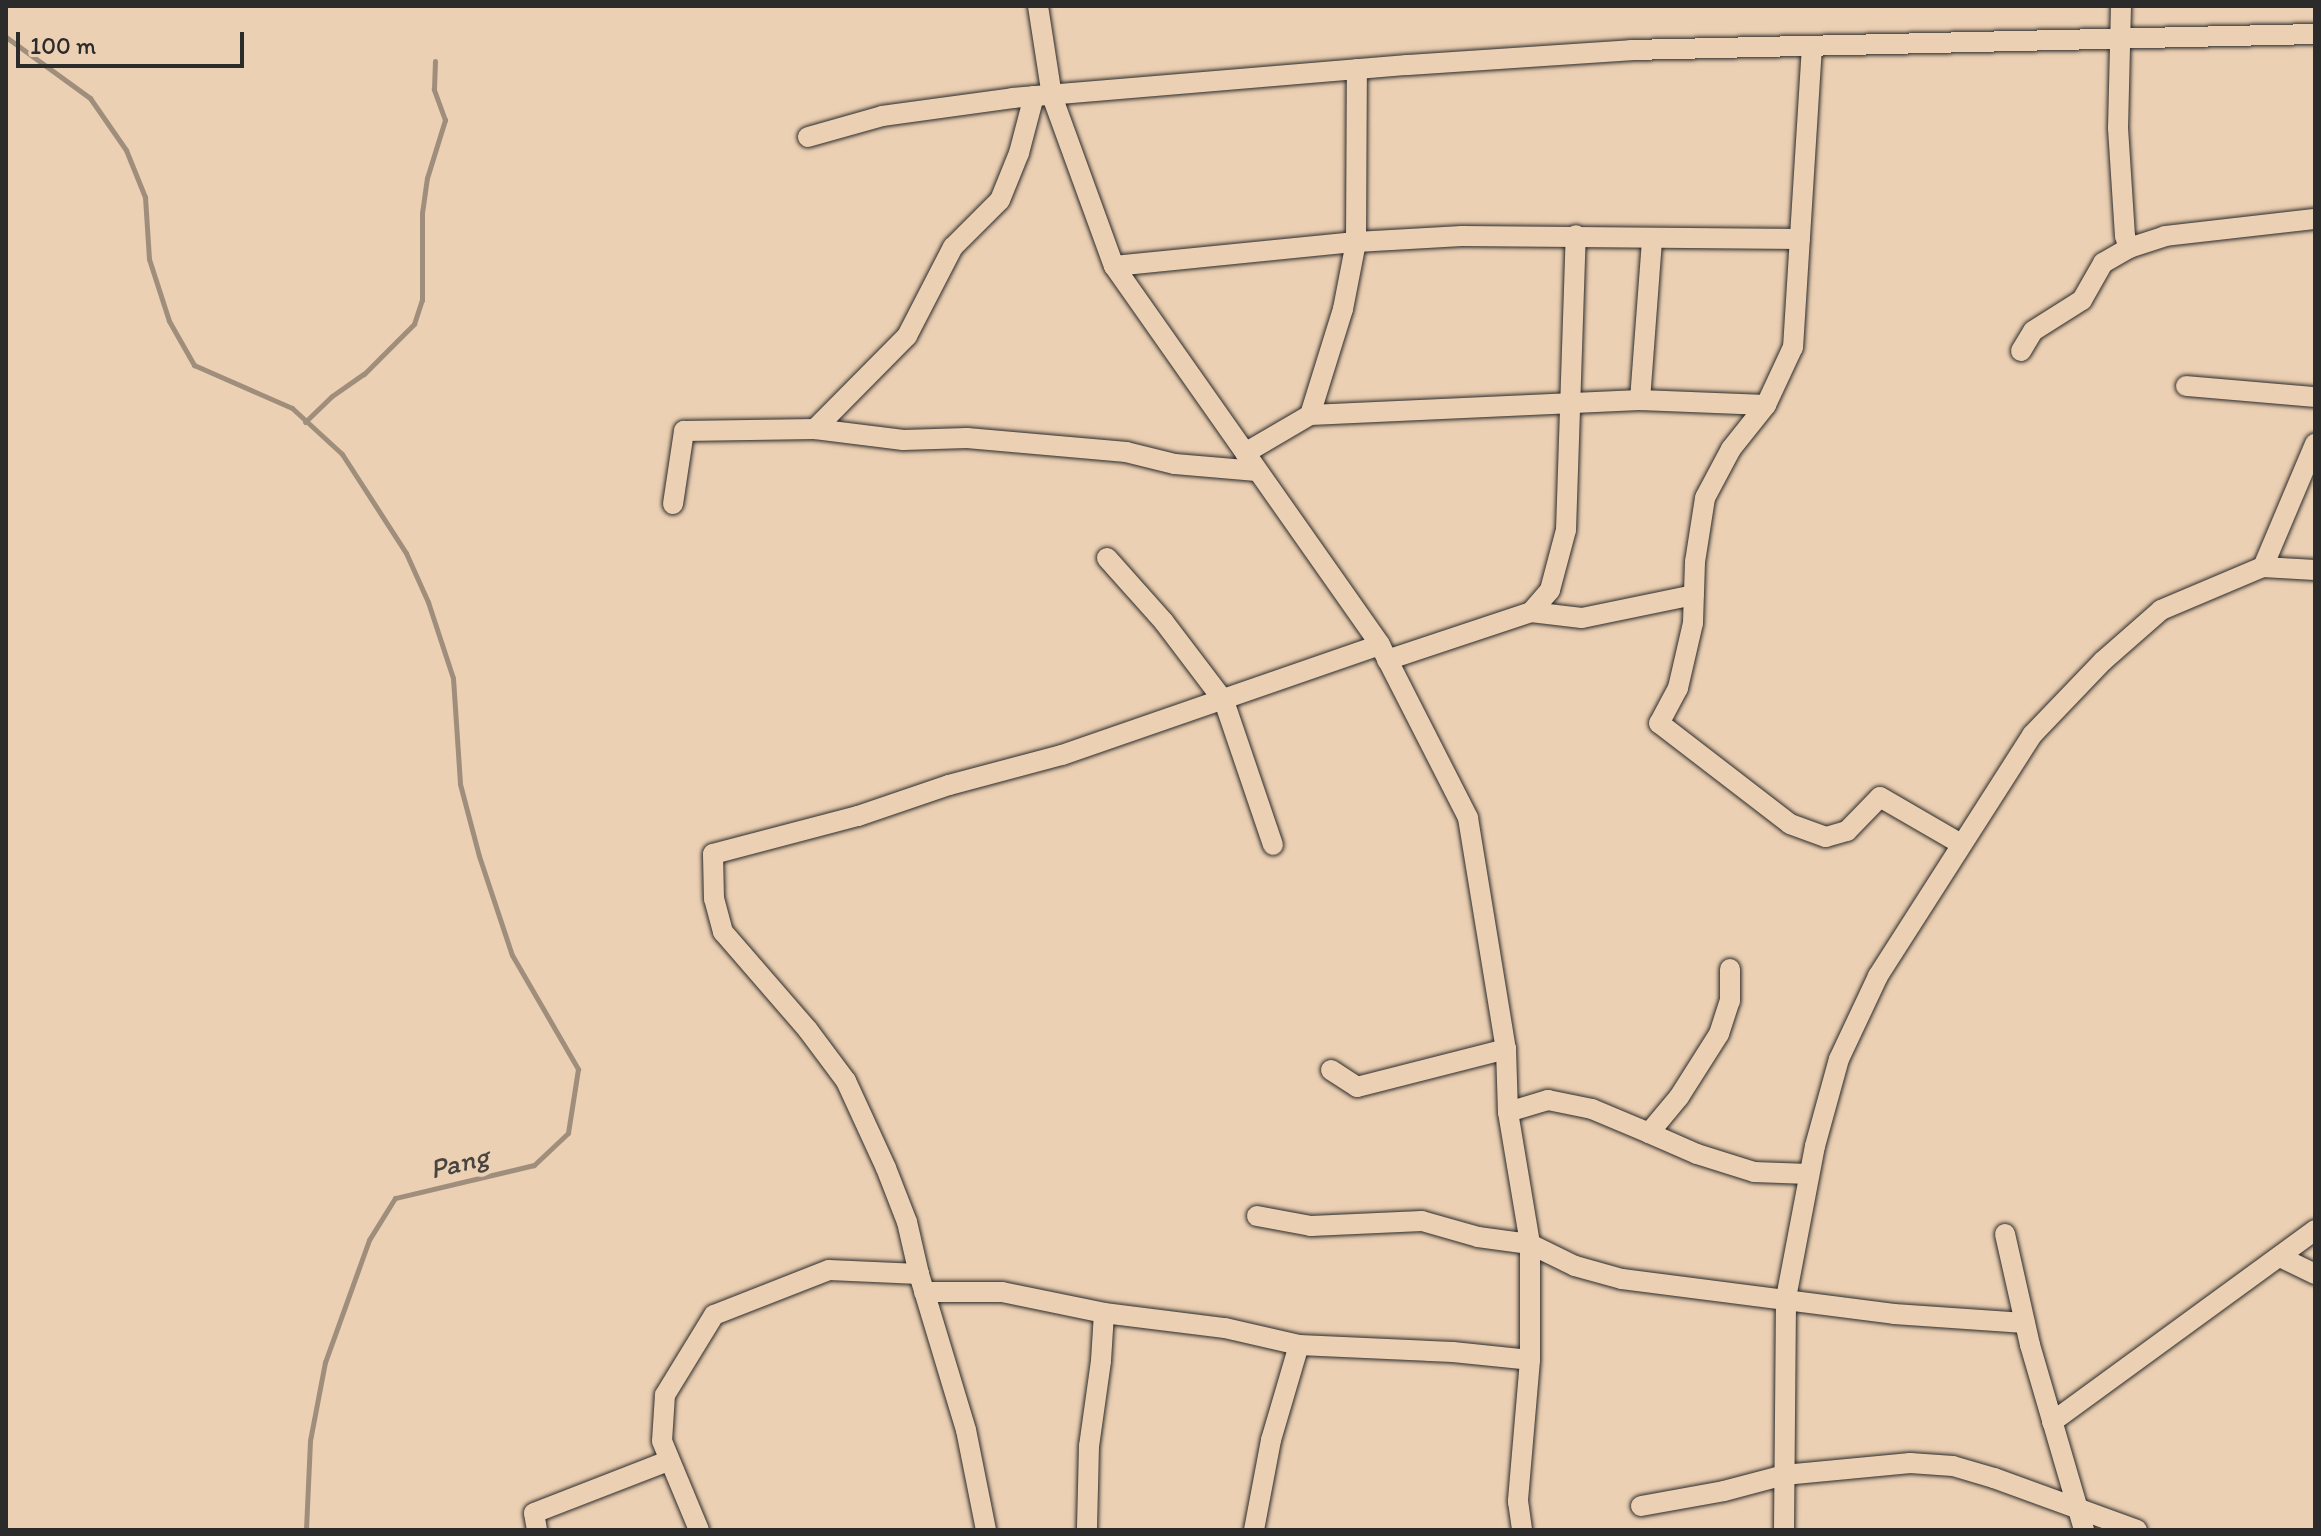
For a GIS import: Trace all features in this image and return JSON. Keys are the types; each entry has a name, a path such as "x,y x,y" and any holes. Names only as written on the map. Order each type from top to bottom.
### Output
{"street":[{"path":"1038,6 1043,96 1114,266 1384,653 1468,818 1506,1049 1508,1112 1530,1244 1530,1360 1518,1501 1522,1530"},
{"path":"2121,6 2118,128 2125,236 2129,248"},
{"path":"808,137 882,116 1113,88 1631,50 2121,36 2315,34"},
{"path":"1812,46 1793,347 1766,405 1731,449 1705,498 1693,623 1678,688 1659,723 1790,824 1826,837 1847,831 1880,797 1961,844"},
{"path":"1310,415 1343,309 1356,242 1357,69"},
{"path":"815,429 907,336 953,247 1000,200 1043,96"},
{"path":"2021,351 2033,331 2082,300 2103,263 2129,248 2165,236 2315,219"},
{"path":"1114,266 1356,242 1576,235 1652,239 1800,239"},
{"path":"1531,612 1550,590 1566,530 1576,235"},
{"path":"1640,400 1652,239"},
{"path":"2186,386 2315,397"},
{"path":"1245,453 1310,415 1640,400 1766,405"},
{"path":"673,504 684,431 815,429 903,440 967,438 1126,452 1175,464 1257,471"},
{"path":"2263,567 2315,444"},
{"path":"1107,558 1164,622 1224,701 1273,845"},
{"path":"1784,1530 1786,1298 1809,1174 1839,1059 1878,976 2032,735 2103,661 2161,610 2263,567 2315,570"},
{"path":"986,1530 966,1430 907,1222 846,1081 808,1030 723,932 714,899 713,854 858,816 949,785 1062,755 1224,701 1531,612 1582,618 1694,595"},
{"path":"1649,1133 1679,1097 1719,1034 1730,1001 1730,969"},
{"path":"1331,1070 1357,1087 1506,1049"},
{"path":"1508,1112 1548,1100 1592,1109 1697,1154 1754,1172 1809,1174"},
{"path":"1257,1216 1311,1226 1422,1221 1478,1237 1530,1244 1575,1266 1622,1279 1894,1314 2025,1323"},
{"path":"2052,1422 2315,1230"},
{"path":"2005,1234 2025,1323 2084,1530"},
{"path":"2280,1257 2315,1274"},
{"path":"699,1530 662,1441 665,1395 714,1315 829,1270 1013,1294 1104,1313 1225,1328 1299,1345 1453,1352 1530,1360"},
{"path":"1087,1530 1089,1446 1104,1313"},
{"path":"1254,1530 1271,1440 1299,1345"},
{"path":"537,1530 534,1513 668,1461"},
{"path":"1641,1506 1724,1491 1784,1475 1910,1463 1953,1466 2137,1530"}],"waterway":[{"name":"Pang","path":"6,37 90,98 126,150 145,197 149,259 169,321 194,365 292,408 342,454 406,553 428,602 453,678 460,784 479,856 512,955 578,1069 568,1133 534,1165 395,1198 369,1240 325,1362 310,1441 306,1530"},
{"path":"305,422 332,396 364,374 414,324 422,300 422,213 427,178 445,120 434,89 435,61"}]}
